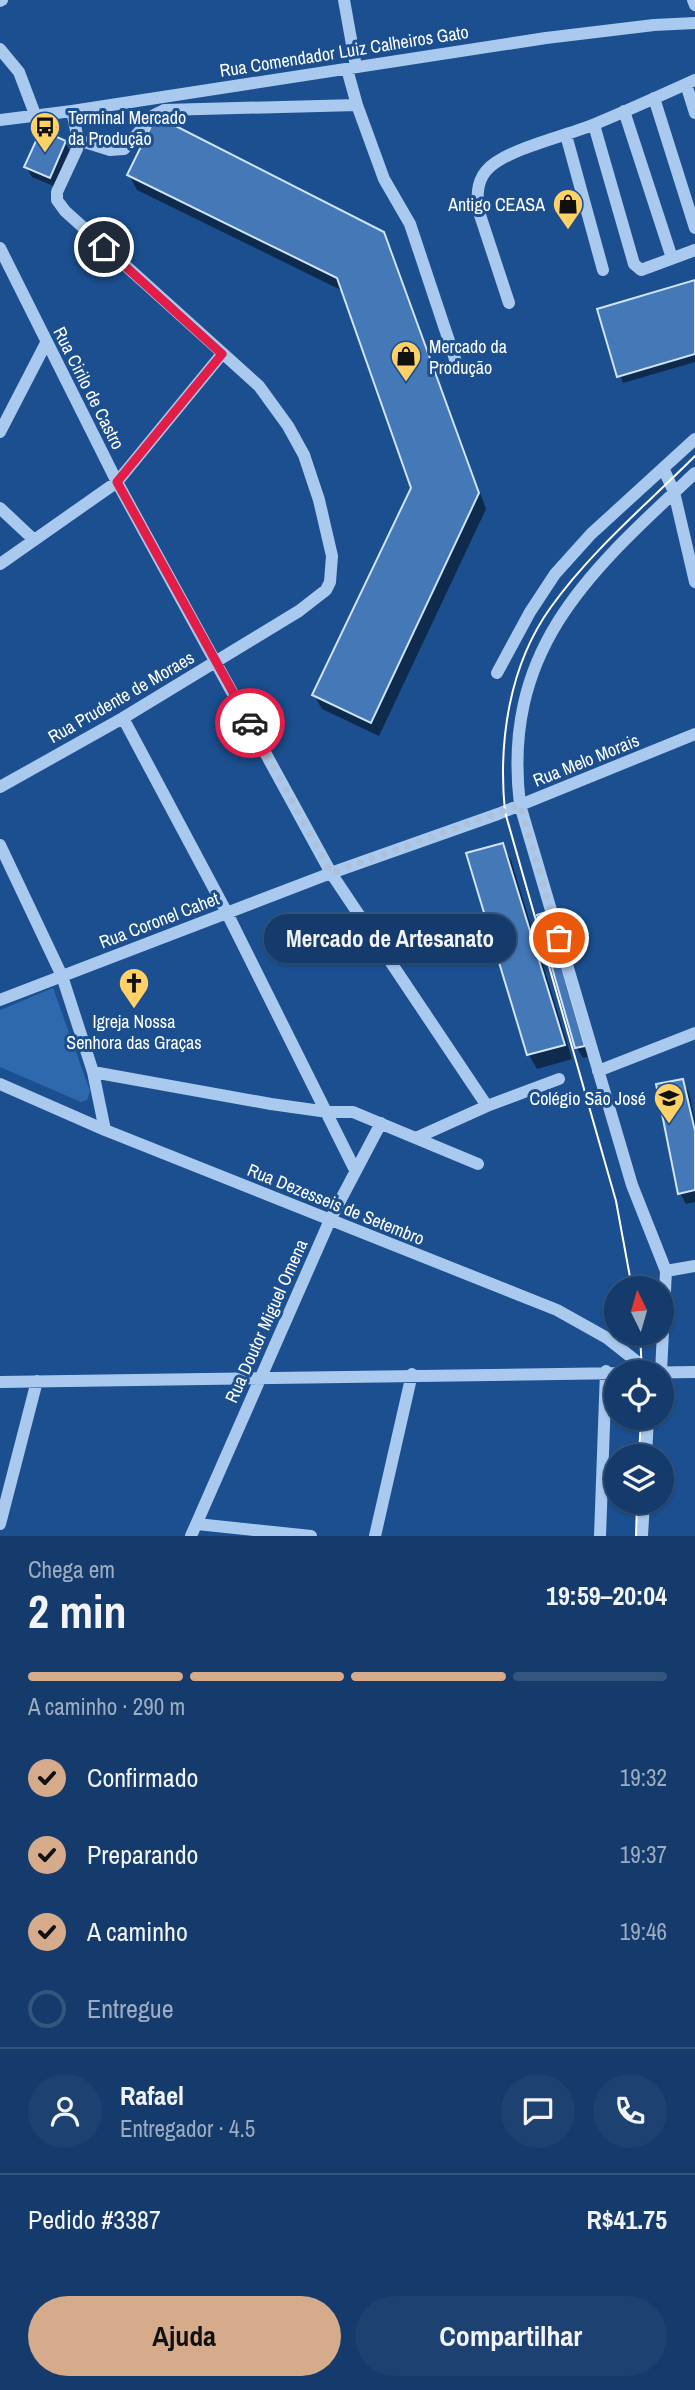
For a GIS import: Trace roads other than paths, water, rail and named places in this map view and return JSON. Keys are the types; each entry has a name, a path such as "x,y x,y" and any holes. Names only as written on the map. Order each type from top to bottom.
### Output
{"street":[{"path":"344,0 357,105 384,179 410,224 458,368"},
{"path":"692,0 695,5"},
{"name":"Rua Comendador Luiz Calheiros Gato","path":"0,120 36,117 546,38 654,25 695,23"},
{"path":"0,49 16,66 36,117"},
{"path":"509,303 479,212 477,198 480,181 486,170 500,160 594,125 690,82 695,113"},
{"path":"654,98 695,228"},
{"path":"72,111 78,140 110,150 124,149 154,115 164,110 357,105"},
{"path":"624,111 672,258"},
{"path":"594,125 634,264 641,270 695,250"},
{"path":"566,135 603,271"},
{"name":"Rua Prudente de Moraes","path":"0,787 217,662 299,611 326,590 330,582 332,556 319,500 304,455 288,426 259,386 62,208 57,200 57,192 77,149 78,140"},
{"name":"Rua Cirilo de Castro","path":"0,248 117,482 331,873 487,1106"},
{"path":"0,432 46,342"},
{"path":"0,564 117,482 222,354"},
{"path":"497,673 530,612 555,574 592,534 695,439"},
{"path":"664,470 674,492 695,582"},
{"path":"662,1360 666,1271 632,1185 520,805 516,775 519,726 527,688 558,619 592,575 695,473"},
{"path":"0,508 33,539"},
{"path":"123,718 227,913 355,1170"},
{"name":"Rua Melo Morais","path":"331,873 520,805 695,734"},
{"path":"0,845 62,976 93,1072 105,1130"},
{"name":"Rua Coronel Cahet","path":"0,1000 331,873"},
{"path":"598,1071 695,1033"},
{"path":"93,1072 271,1104 328,1112 353,1112 478,1164"},
{"path":"416,1138 487,1106 559,1079"},
{"name":"Rua Dezesseis de Setembro","path":"0,1084 105,1130 557,1310 607,1338 635,1360"},
{"name":"Rua Doutor Miguel Omena","path":"195,1530 330,1220 381,1123"},
{"path":"666,1271 695,1266"},
{"path":"0,1382 604,1371"},
{"path":"674,1372 695,1371"},
{"path":"375,1536 412,1374"},
{"path":"0,1524 37,1381"},
{"path":"600,1536 604,1426"},
{"path":"642,1536 643,1514"},
{"path":"195,1530 311,1536"}],"tram line":[{"path":"630,1276 616,1201 505,812 505,732 516,679 525,654 551,607 583,567 695,456"},
{"path":"641,1346 641,1360"},
{"path":"640,1430 640,1444"},
{"path":"636,1536 637,1514"}],"place":[{"name":"Terminal Mercado da Produção","path":"45,154"},
{"name":"Antigo CEASA","path":"568,231"},
{"name":"Mercado da Produção","path":"406,383"},
{"name":"Mercado de Artesanato","path":"559,938"},
{"name":"Igreja Nossa Senhora das Graças","path":"134,1010"},
{"name":"Colégio São José","path":"669,1125"}]}
